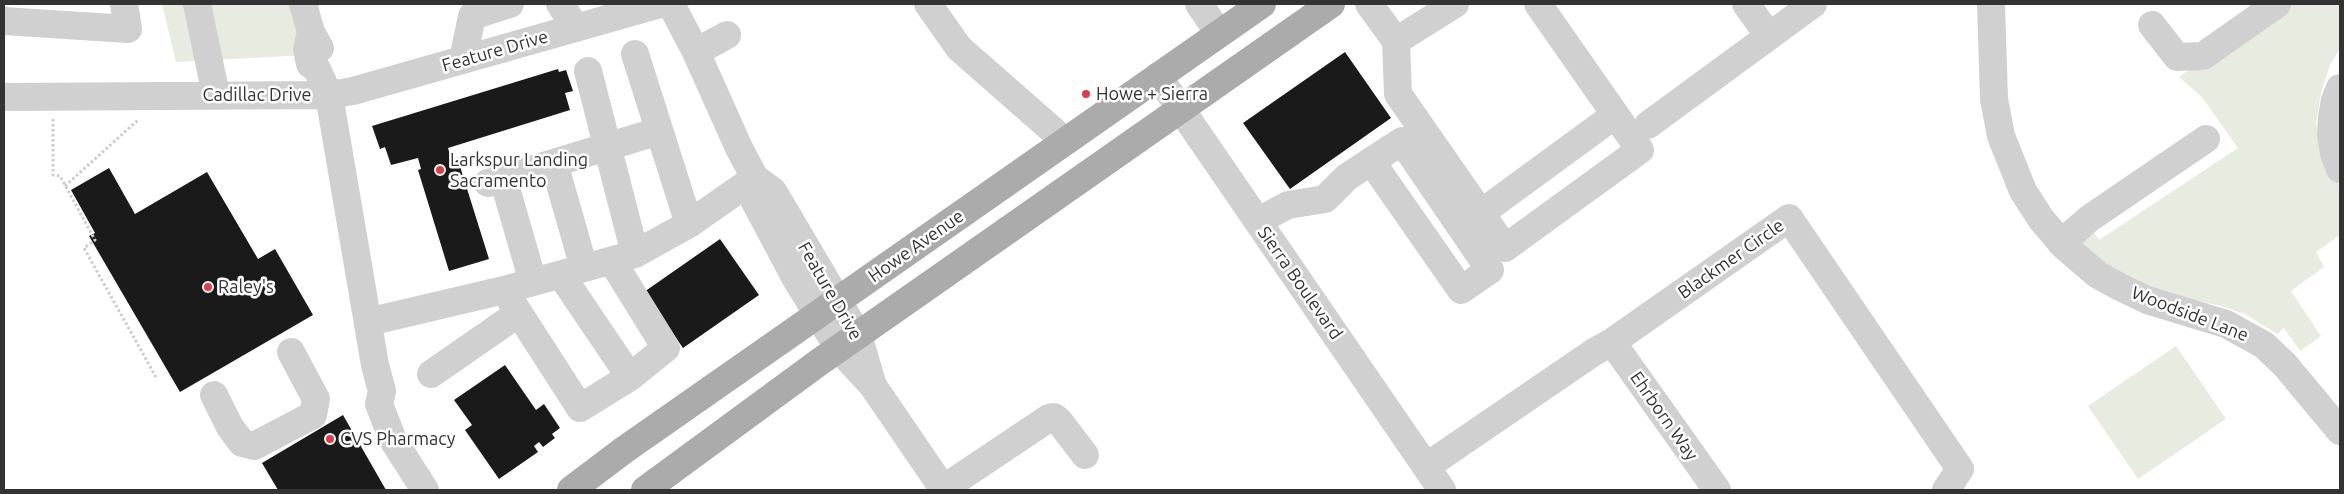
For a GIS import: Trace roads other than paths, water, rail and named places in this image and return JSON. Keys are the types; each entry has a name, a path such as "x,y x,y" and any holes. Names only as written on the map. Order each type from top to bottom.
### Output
{"main road":[{"name":"Howe Avenue","path":"571,490 624,450 1262,4"},
{"path":"645,490 849,342 1180,108 1331,4"}],"street":[{"path":"4,21 128,29 124,4"},
{"path":"197,4 216,95"},
{"path":"304,4 311,32 307,49 310,64 316,69 329,95"},
{"path":"463,60 472,16 510,4"},
{"path":"560,4 576,28"},
{"name":"Feature Drive","path":"329,95 354,91 660,4"},
{"name":"Feature Drive","path":"668,4 674,10 696,52 739,148 755,178 773,191 827,308 849,342 873,386 943,490"},
{"path":"928,4 959,48 1064,141"},
{"path":"1199,4 1219,33"},
{"path":"1369,4 1396,41 1398,94 1505,248 1640,150 1538,4"},
{"path":"1396,41 1455,4"},
{"path":"1746,4 1769,36"},
{"path":"1648,125 1813,4"},
{"name":"Woodside Lane","path":"1991,4 1994,99 2001,136 2023,191 2041,219 2061,243 2098,274 2120,287 2147,300 2226,324 2264,345 2285,364 2340,432"},
{"path":"2152,25 2176,57 2203,56 2277,4"},
{"path":"696,52 727,36"},
{"path":"635,54 690,224"},
{"path":"504,290 580,408 630,376 666,348 623,258 607,146 588,71"},
{"name":"Sierra Boulevard","path":"1158,76 1442,490"},
{"path":"2339,93 2332,116 2331,135 2334,153 2340,169"},
{"name":"Cadillac Drive","path":"4,97 329,95 375,365 382,390 379,404 402,456 424,490"},
{"path":"1481,213 1615,115"},
{"path":"533,282 495,180 659,131"},
{"path":"2061,243 2090,218 2206,139"},
{"path":"1258,221 1288,205 1324,199 1347,176 1402,141 1490,270 1460,290 1371,161"},
{"path":"554,163 573,271 630,376"},
{"path":"368,322 504,290 623,258 690,224 755,178"},
{"name":"Blackmer Circle","path":"1427,466 1594,352 1612,342 1789,218 1960,469 1946,490"},
{"path":"431,374 519,313"},
{"name":"Ehrborn Way","path":"1612,342 1717,490"},
{"path":"214,395 230,427 242,443 254,446 313,415 316,399 291,352"},
{"name":"Cadillac Drive","path":"382,390 396,402 420,452 445,490"},
{"path":"943,490 1049,418 1054,417 1059,421 1085,455"}],"place":[{"name":"Howe + Sierra","path":"1086,94"},
{"name":"Larkspur Landing Sacramento","path":"440,170"},
{"name":"Raley's","path":"208,287"},
{"name":"CVS Pharmacy","path":"330,439"}]}
